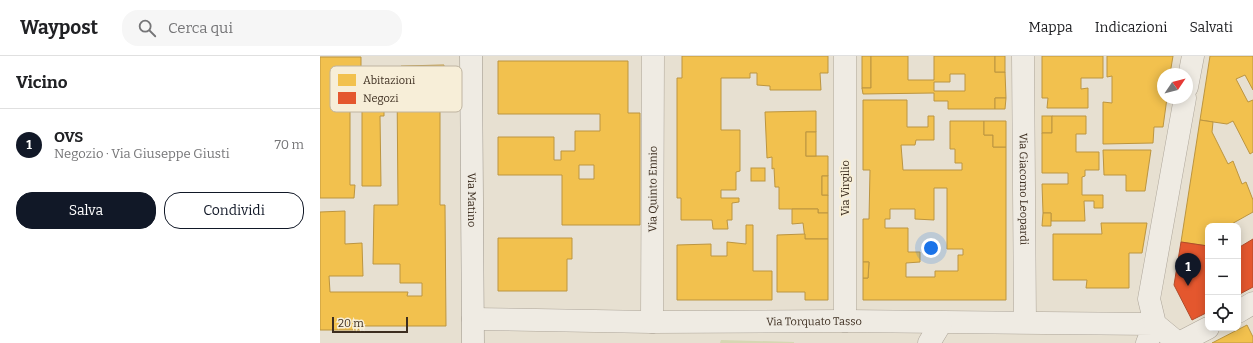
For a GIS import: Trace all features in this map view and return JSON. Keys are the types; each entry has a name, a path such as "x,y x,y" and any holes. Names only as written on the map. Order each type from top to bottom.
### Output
{"street":[{"name":"Via Matino","path":"471,56 473,343"},
{"name":"Via Quinto Ennio","path":"652,322 653,56"},
{"name":"Via Virgilio","path":"845,56 845,320"},
{"name":"Via Giacomo Leopardi","path":"1023,56 1025,322"},
{"path":"1191,68 1193,56"},
{"path":"1184,104 1149,299 1151,334 1178,343 1205,330"},
{"path":"1241,310 1253,304"},
{"name":"Via Torquato Tasso","path":"473,319 652,322 845,320 941,323 1025,322 1151,334"},
{"path":"929,343 941,323"}],"green space":[{"path":"721,340 794,342 794,343 720,343"}],"building: Abitazioni":[{"path":"682,56 828,56 828,73 820,73 821,90 770,90 770,86 757,85 757,73 750,73 750,78 721,78 721,130 740,130 740,171 736,172 736,190 721,190 721,198 739,198 739,202 732,203 732,220 727,220 728,229 713,229 712,220 681,220 681,198 677,198 677,78 682,78"},
{"path":"862,56 871,56 871,88 862,88"},
{"path":"871,56 908,56 908,80 934,80 934,56 995,56 995,72 1005,72 1006,98 995,98 995,109 948,109 948,101 934,101 934,93 863,94 862,88 871,88","holes":["950,74 965,74 965,91 934,91 934,82 950,82"]},
{"path":"995,56 1005,56 1005,72 995,72"},
{"path":"1042,56 1103,56 1103,78 1081,78 1081,89 1088,88 1088,108 1047,108 1048,98 1042,98"},
{"path":"1107,56 1173,56 1171,68 1157,68 1157,104 1166,104 1163,127 1154,127 1153,143 1103,144 1103,102 1112,103 1112,76 1107,77"},
{"path":"1210,56 1253,56 1253,90 1245,75 1236,79 1248,102 1253,100 1253,152 1250,154 1233,121 1227,124 1200,120"},
{"path":"320,57 361,57 361,66 330,66 330,112 350,112 350,185 355,185 354,198 320,198"},
{"path":"498,61 628,61 628,113 640,113 640,225 562,225 562,175 498,175 498,137 554,137 554,160 561,160 561,151 575,151 575,131 600,131 600,114 498,114","holes":["579,165 594,165 594,179 579,179"]},
{"path":"444,65 444,66 401,66"},
{"path":"995,98 1006,98 1005,109 995,109"},
{"path":"863,100 907,100 907,127 928,127 928,116 934,116 934,140 916,140 915,145 901,145 903,170 962,170 962,163 955,163 955,149 950,149 950,121 984,121 984,135 993,135 993,147 1006,147 1006,300 863,300 863,278 868,278 869,262 863,262 863,219 869,219 870,170 863,170","holes":["934,188 947,188 947,249 963,249 963,255 958,255 958,271 935,271 935,277 906,277 906,263 920,262 920,252 908,252 908,228 885,228 885,219 890,219 890,209 915,209 915,219 934,220"]},
{"path":"816,111 816,132 806,132 806,156 828,156 828,176 822,176 822,195 828,195 828,213 818,213 818,209 779,209 779,187 775,187 772,157 767,158 765,112"},
{"path":"362,112 384,112 384,116 380,116 381,186 362,186"},
{"path":"397,112 440,112 440,205 445,205 446,326 360,326 360,330 320,330 320,212 345,211 345,244 362,243 363,276 329,276 330,292 408,292 407,296 422,296 422,283 400,283 400,264 373,264 374,205 398,205"},
{"path":"1042,116 1052,116 1052,133 1042,133"},
{"path":"1052,116 1086,116 1086,134 1076,134 1076,152 1099,152 1099,170 1085,170 1085,176 1082,177 1082,195 1103,195 1103,208 1094,208 1094,201 1084,201 1085,221 1051,221 1051,213 1043,213 1042,184 1068,184 1068,173 1042,173 1042,133 1052,133"},
{"path":"1200,120 1213,122 1212,132 1228,164 1233,161 1242,184 1246,182 1253,200 1253,212 1233,223 1205,223 1205,246 1181,242"},
{"path":"984,121 1006,121 1006,147 993,147 993,135 984,135"},
{"path":"806,132 816,132 816,156 806,156"},
{"path":"1103,150 1151,150 1145,191 1126,191 1126,175 1104,175"},
{"path":"751,168 765,168 765,181 751,181"},
{"path":"822,176 828,176 828,195 822,195"},
{"path":"792,209 818,209 818,213 828,213 828,239 805,239 803,223 792,224"},
{"path":"1043,213 1051,213 1051,226 1042,226"},
{"path":"1101,223 1147,223 1142,253 1129,253 1129,288 1086,288 1087,280 1053,280 1053,234 1102,234"},
{"path":"746,225 753,225 753,271 772,271 772,300 677,300 677,245 711,244 711,256 727,256 727,242 746,244"},
{"path":"805,234 805,239 828,239 828,300 805,300 805,292 777,292 777,235"},
{"path":"498,238 572,238 572,259 567,259 567,291 498,291"},
{"path":"863,262 869,262 868,278 863,278"},
{"path":"1247,325 1253,337 1253,343 1212,343 1235,331 1241,331 1241,328"}],"building: Negozi":[{"path":"1253,239 1253,287 1241,293 1241,259 1241,246"},
{"path":"1181,242 1205,246 1205,314 1192,320 1174,285"}],"place":[{"name":"OVS","path":"1188,286"}]}
